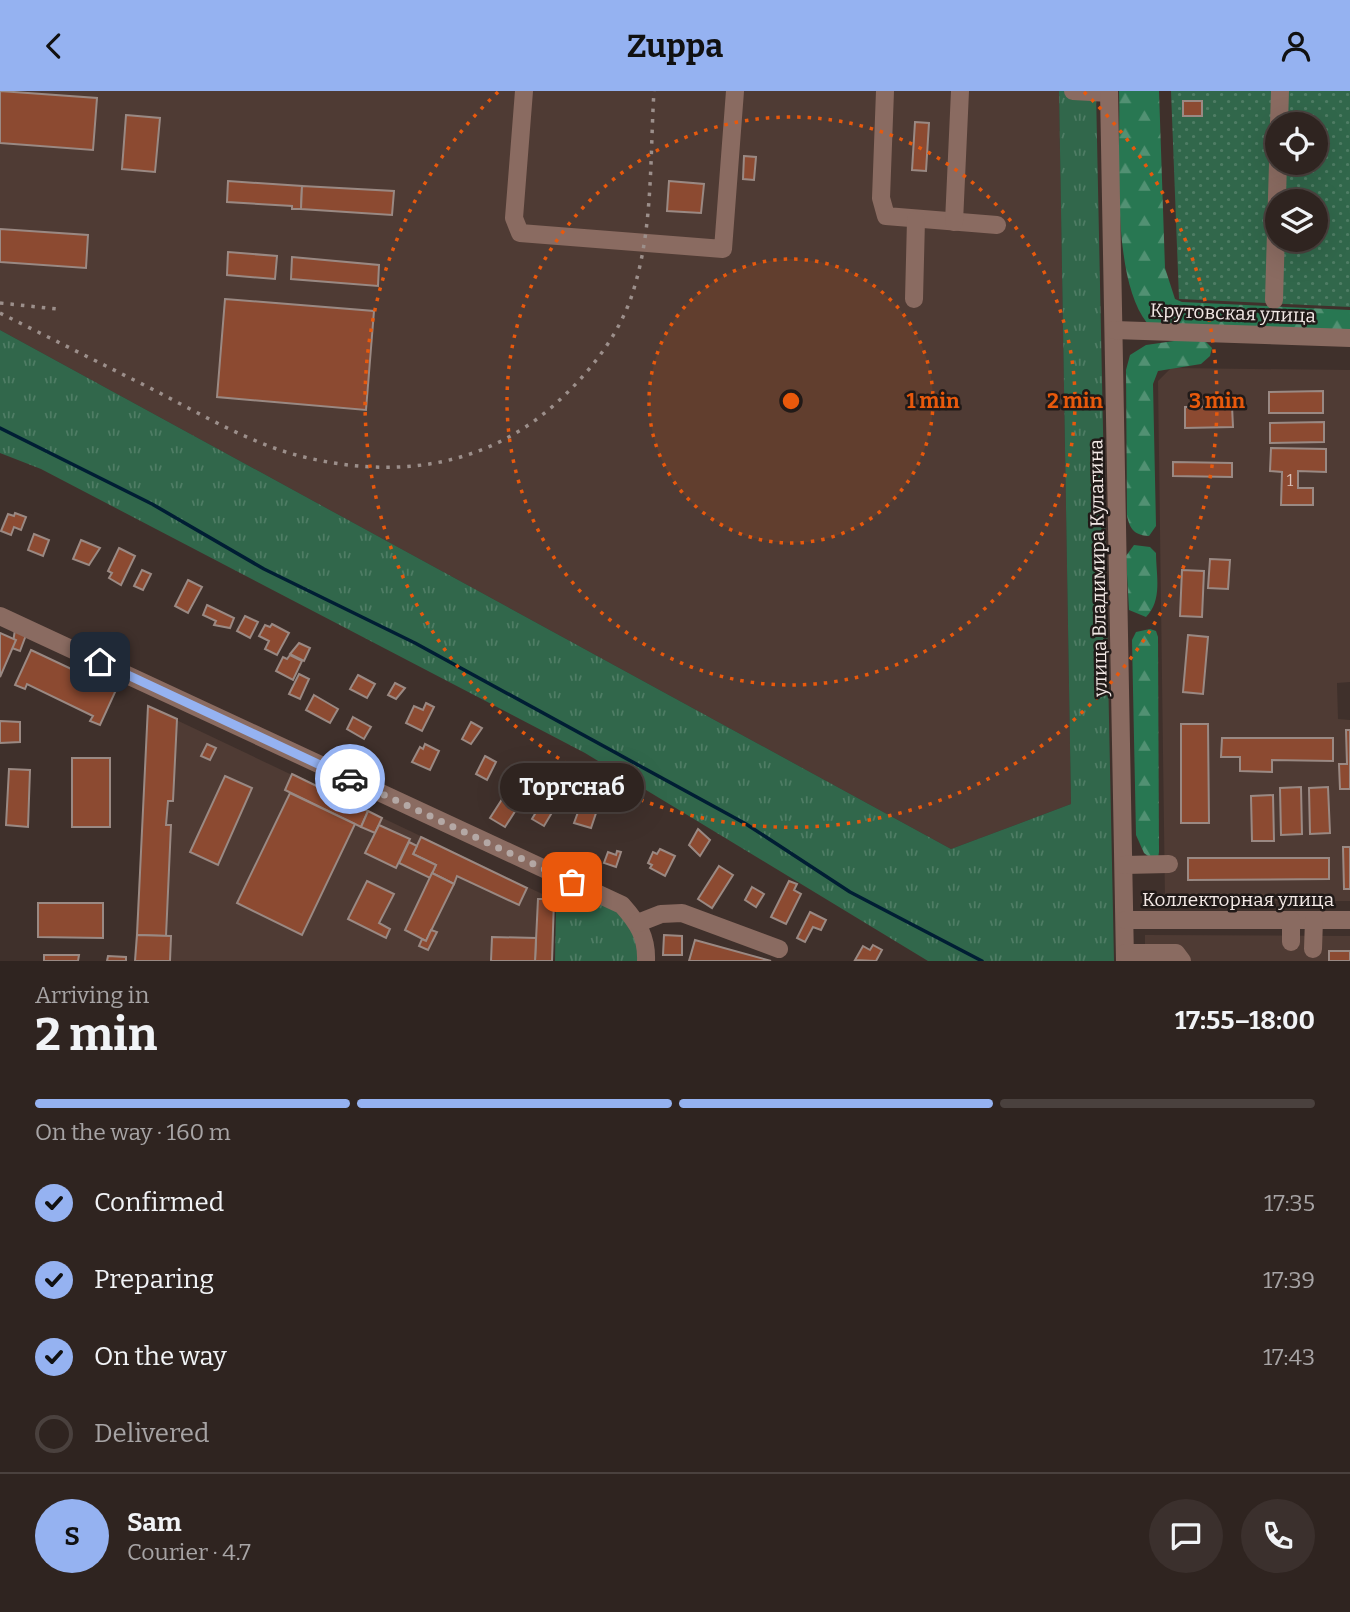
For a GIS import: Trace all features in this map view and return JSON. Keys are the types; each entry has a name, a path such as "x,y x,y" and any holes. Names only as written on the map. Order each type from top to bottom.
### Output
{"street":[{"path":"524,91 514,218 520,233 723,249 735,91"},
{"path":"885,91 882,208 886,216 997,225"},
{"path":"954,222 960,91"},
{"path":"1073,91 1109,92"},
{"path":"1279,112 1280,91"},
{"name":"улица Владимира Кулагина","path":"1109,92 1125,957"},
{"path":"1274,300 1278,175"},
{"path":"914,299 916,220"},
{"name":"Крутовская улица","path":"1114,330 1350,338"},
{"path":"0,616 622,905 638,923 646,946 646,961"},
{"path":"1124,865 1169,864"},
{"path":"638,923 661,914 682,913 779,949"},
{"name":"Коллекторная улица","path":"1125,920 1350,920"},
{"path":"1292,920 1292,941"},
{"path":"1314,920 1314,949"},
{"path":"1125,957 1176,953 1182,961"}],"shaded area":[{"path":"0,91 1059,91 1071,804 951,849 0,330"},
{"path":"1171,368 1350,370 1350,682 1337,683 1338,719 1350,720 1350,901 1165,901 1158,381"},
{"path":"149,707 555,900 553,961 134,961"},
{"path":"1145,935 1350,936 1350,961 1145,961"}],"green space":[{"path":"1059,91 1096,91 1114,961 928,961 585,753 41,469 0,453 0,330 951,849 1071,804"},
{"path":"1119,91 1159,91 1165,268 1175,299 1182,302 1350,310 1350,333 1147,323 1135,302 1122,245"},
{"path":"1171,91 1350,91 1350,307 1179,299"},
{"path":"1204,340 1212,348 1210,356 1201,364 1158,371 1153,384 1156,526 1149,536 1134,531 1127,516 1126,370 1130,355 1146,345"},
{"path":"1134,545 1150,547 1156,553 1157,595 1146,617 1129,610 1126,556"},
{"path":"1150,629 1156,631 1158,637 1159,852 1158,858 1152,859 1144,853 1136,835 1132,640 1136,632"},
{"path":"574,889 611,908 627,922 637,945 639,961 555,961 556,909"}],"building":[{"path":"0,91 97,98 93,150 0,143"},
{"path":"1183,101 1202,101 1202,116 1183,116"},
{"path":"126,115 160,118 155,172 122,169"},
{"path":"915,122 929,123 926,171 912,170"},
{"path":"744,156 756,157 754,180 743,179"},
{"path":"228,181 302,186 301,209 292,209 292,206 227,202"},
{"path":"669,181 704,184 701,213 667,211"},
{"path":"302,186 394,191 392,215 301,209"},
{"path":"0,229 88,235 86,268 0,262"},
{"path":"228,252 277,256 275,279 227,275"},
{"path":"292,257 379,265 378,286 291,279"},
{"path":"225,299 374,311 366,410 217,397"},
{"path":"1323,391 1323,413 1269,413 1269,392"},
{"path":"1232,406 1233,427 1185,428 1185,407"},
{"path":"1324,422 1324,442 1270,443 1270,423"},
{"path":"1271,448 1326,449 1326,472 1298,471 1298,488 1313,488 1313,505 1281,505 1282,472 1270,471"},
{"path":"1173,462 1232,463 1232,477 1173,476"},
{"path":"15,513 26,517 21,530 14,527 11,535 1,531 8,514 14,516"},
{"path":"34,534 49,540 43,556 28,550"},
{"path":"81,540 100,548 89,565 73,559"},
{"path":"119,548 135,556 121,585 109,578 112,573 108,571"},
{"path":"1210,559 1230,560 1228,589 1208,588"},
{"path":"142,570 151,574 143,590 134,586"},
{"path":"1182,570 1204,571 1202,617 1180,616"},
{"path":"188,580 202,587 188,613 175,606"},
{"path":"207,605 234,618 230,628 214,625 216,621 203,615"},
{"path":"245,616 258,622 250,638 237,631"},
{"path":"272,624 289,633 277,655 265,649 269,641 259,636 265,625 270,627"},
{"path":"15,630 26,635 20,651 12,648"},
{"path":"0,633 16,640 0,677"},
{"path":"1188,635 1208,637 1203,694 1183,692"},
{"path":"299,643 310,648 304,661 290,654"},
{"path":"31,650 116,690 100,725 90,721 93,716 27,684 25,689 15,685"},
{"path":"290,655 302,661 293,680 276,671 283,657 287,659"},
{"path":"299,674 309,679 300,699 289,694"},
{"path":"358,675 375,684 367,698 350,689"},
{"path":"395,683 405,688 396,699 388,695"},
{"path":"314,695 338,709 330,723 306,710"},
{"path":"426,703 434,707 422,731 406,723 414,706 423,710"},
{"path":"148,706 177,719 173,801 168,801 166,825 171,825 166,936 137,935"},
{"path":"353,717 371,727 364,739 347,729"},
{"path":"0,721 20,722 20,742 0,743"},
{"path":"471,722 482,728 471,744 462,739"},
{"path":"1181,724 1208,724 1209,823 1181,823"},
{"path":"1346,730 1350,730 1350,789 1340,789 1339,764 1347,764"},
{"path":"1222,738 1333,738 1333,761 1272,760 1272,772 1240,771 1240,757 1221,757"},
{"path":"207,744 216,748 210,760 201,756"},
{"path":"425,744 439,751 430,770 412,762 420,747 423,749"},
{"path":"485,756 496,762 487,780 476,774"},
{"path":"72,758 110,758 110,827 72,827"},
{"path":"9,769 30,770 28,827 6,825"},
{"path":"292,774 368,811 361,827 285,790"},
{"path":"225,776 252,788 218,865 190,852"},
{"path":"1301,787 1302,834 1281,835 1280,788"},
{"path":"1328,787 1330,833 1310,834 1309,788"},
{"path":"548,792 560,799 544,826 532,819"},
{"path":"290,793 355,824 302,935 237,903"},
{"path":"506,793 521,802 505,827 490,818"},
{"path":"1273,795 1274,841 1252,841 1251,796"},
{"path":"581,804 597,810 591,828 574,823"},
{"path":"368,811 382,818 375,833 361,827"},
{"path":"379,825 410,839 396,868 365,853"},
{"path":"698,829 710,840 700,856 689,845"},
{"path":"421,837 527,888 519,905 457,876 454,884 432,873 436,865 413,854"},
{"path":"409,842 417,846 413,854 436,865 430,878 399,863"},
{"path":"1343,847 1350,847 1350,889 1344,889"},
{"path":"660,849 675,856 665,876 650,868 652,865 648,863 653,852 657,854"},
{"path":"617,851 621,852 616,867 604,863 608,852 616,855"},
{"path":"1188,858 1329,858 1329,879 1188,880"},
{"path":"719,866 733,875 712,908 698,899"},
{"path":"432,873 454,884 426,941 405,930"},
{"path":"367,881 394,894 379,923 390,929 386,938 348,919"},
{"path":"789,881 797,884 794,890 801,894 786,924 771,917"},
{"path":"752,887 764,894 756,907 745,900"},
{"path":"538,899 554,899 552,961 535,961"},
{"path":"38,903 103,903 103,938 38,937"},
{"path":"810,912 826,920 821,930 813,927 805,942 797,938"},
{"path":"431,930 437,932 428,950 419,946 422,939 426,941"},
{"path":"137,935 171,936 170,961 135,961"},
{"path":"664,935 682,936 682,955 663,955"},
{"path":"492,937 536,938 535,961 491,961"},
{"path":"695,940 771,961 689,961"},
{"path":"873,945 882,950 876,961 855,960 863,946 870,950"},
{"path":"1329,951 1350,951 1350,961 1329,961"},
{"path":"44,955 79,955 78,961 44,961"},
{"path":"108,956 126,957 126,961 107,961"}],"waterway":[{"path":"0,428 152,504 264,569 415,643 746,824 850,892 982,961"}],"railway":[{"path":"0,313 226,428 300,456 368,467 401,467 465,456 496,444 553,406 591,366 622,320 635,285 645,238 654,91"},
{"path":"0,303 57,309"}],"way so far":[{"path":"350,779 572,882"}],"place":[{"name":"Торгснаб","path":"572,882"}],"route":[{"path":"100,662 350,779"}]}
